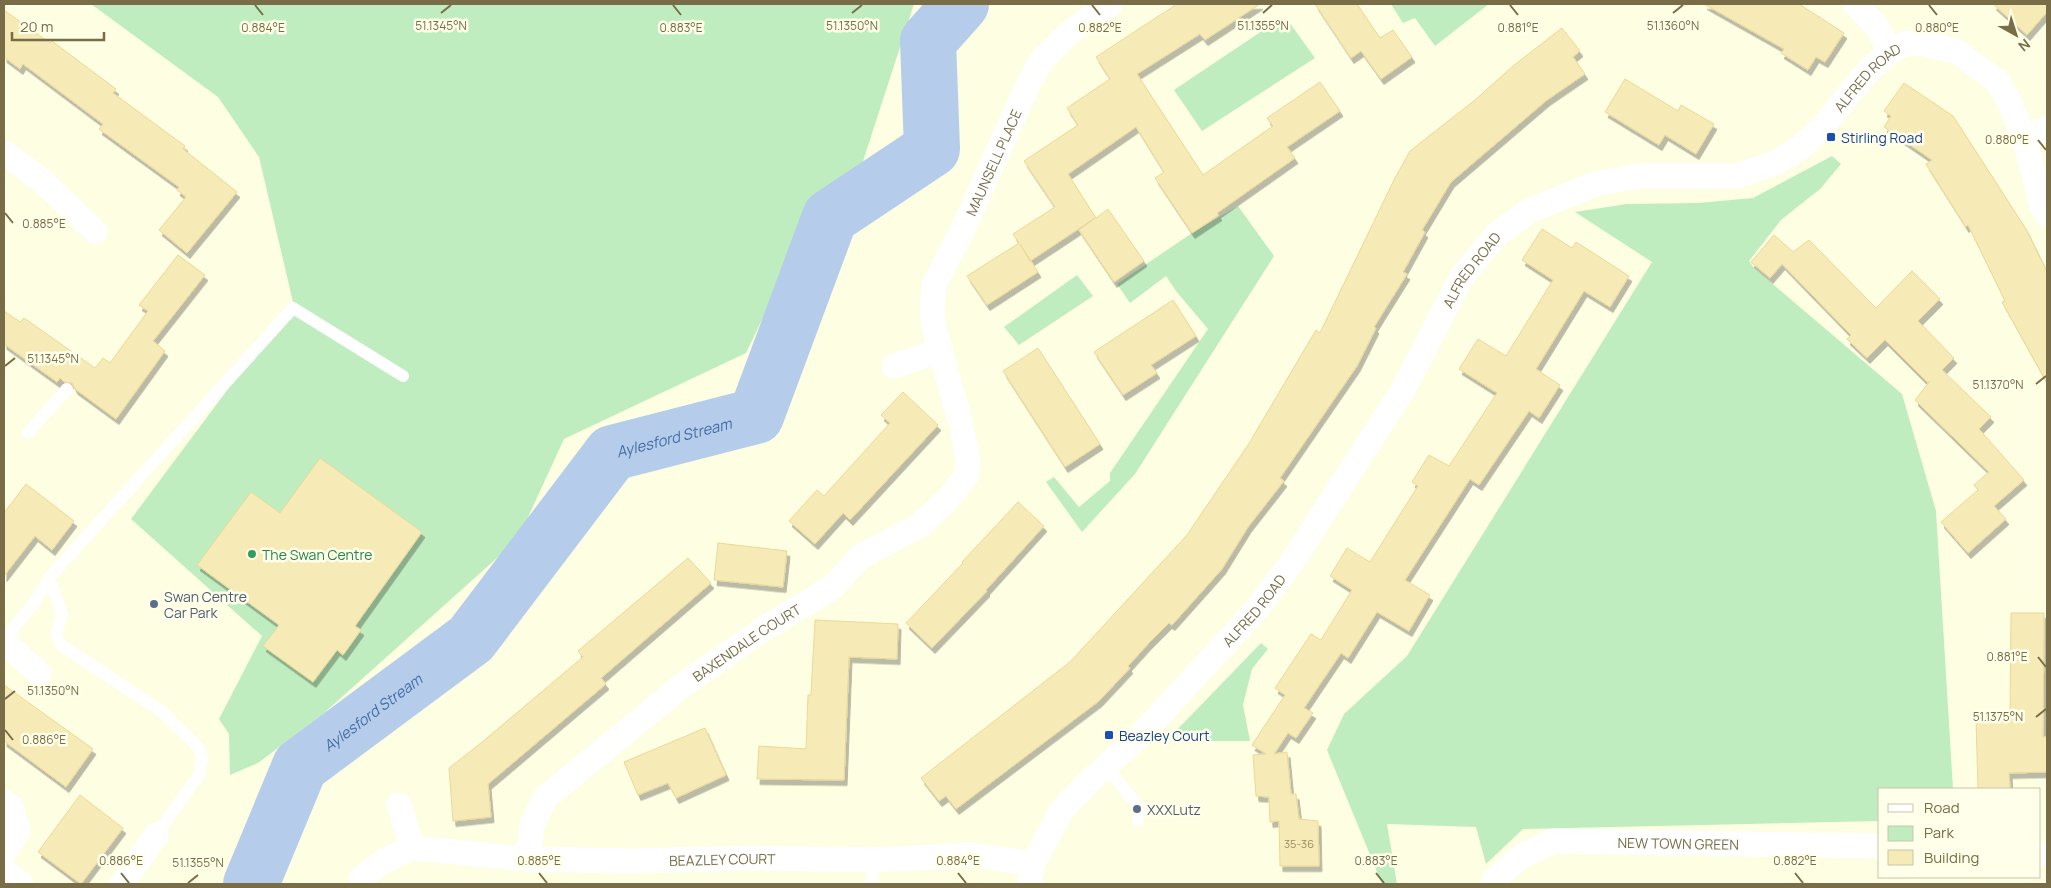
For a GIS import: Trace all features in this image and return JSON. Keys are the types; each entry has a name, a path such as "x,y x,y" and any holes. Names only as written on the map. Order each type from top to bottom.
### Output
{"street":[{"name":"MAUNSELL PLACE","path":"962,428 934,328 932,310 934,285 961,234 1040,62 1069,33 1110,4"},
{"path":"1855,4 1874,24 1891,51"},
{"name":"ALFRED ROAD","path":"1031,874 1061,811 1106,766 1145,731 1256,610 1285,571 1403,390 1461,278 1497,234 1529,211 1596,184 1639,176 1737,176 1775,163 1800,148 1824,125 1868,71 1891,51 1907,43 1924,44 1956,51 1997,81 2009,101 2024,137 2042,206 2047,215"},
{"path":"2024,137 2047,129"},
{"path":"4,153 38,177 95,231"},
{"path":"894,366 940,350"},
{"name":"BAXENDALE COURT","path":"528,859 532,825 545,798 682,685 765,628 833,587 860,557 919,526 947,500 967,475 968,460 962,428"},
{"path":"4,641 39,674"},
{"path":"4,802 11,807 18,830 4,853"},
{"path":"361,878 382,862 412,848 399,805"},
{"path":"122,884 156,835"},
{"name":"NEW TOWN GREEN","path":"1493,884 1493,881 1521,856 1554,841 1878,846"},
{"name":"BEAZLEY COURT","path":"412,848 528,859 630,861 753,858 873,860 974,855 1031,874"},
{"path":"4,871 21,884"}],"lane":[{"path":"4,641 34,603 49,578 293,308 403,376"},
{"path":"28,433 67,389"},
{"path":"49,578 62,614 56,634 61,645 161,711 198,747 202,758 199,775 156,835"},
{"path":"1106,766 1140,809 1138,820"},
{"path":"872,884 873,860"}],"green space":[{"name":"The Swan Centre","path":"91,4 914,4 855,186 805,230 746,353 564,439 518,539 323,714 258,763 230,775 229,734 219,719 262,636 131,519 293,302 259,157 218,97"},
{"path":"1391,4 1489,4 1435,46 1415,18 1403,23"},
{"path":"1287,19 1315,58 1202,131 1174,90 1277,21"},
{"path":"1832,156 1841,164 1820,189 1781,220 1749,261 1754,268 1902,394 1936,511 1953,788 1878,788 1878,821 1523,829 1486,864 1476,827 1387,824 1397,884 1382,884 1327,750 1344,714 1407,656 1652,262 1575,212 1627,204 1698,203 1753,198"},
{"path":"1238,206 1274,256 1135,474 1082,532 1046,482 1054,477 1079,507 1110,481 1110,473 1208,329 1166,276 1130,303 1117,284 1192,233"},
{"path":"1077,275 1093,296 1019,345 1004,327"},
{"path":"1261,643 1268,649 1252,669 1243,705 1250,741 1202,741 1173,734"}],"building":[{"path":"1177,4 1260,4 1205,40 1200,34 1137,74 1203,175 1273,126 1267,118 1320,82 1340,111 1287,147 1295,158 1192,233 1155,178 1164,172 1136,127 1068,174 1096,218 1108,209 1144,261 1114,282 1079,230 1095,218 1031,261 1038,272 987,305 967,276 1019,243 1013,234 1055,207 1024,161 1078,125 1067,108 1110,79 1096,57"},
{"path":"1315,4 1357,4 1380,38 1393,30 1412,57 1381,79 1361,51 1351,58"},
{"path":"1704,4 1799,4 1844,33 1825,62 1816,57 1808,70 1781,53 1784,49"},
{"path":"1993,4 2047,4 2047,12 2027,35"},
{"path":"4,10 50,43 52,41 116,89 113,93 185,146 183,149 237,192 187,253 159,230 186,197 177,190 179,187 99,129 103,124 23,64 20,69 4,57"},
{"path":"1562,28 1580,51 1573,57 1585,74 1547,100 1451,182 1422,230 1425,232 1403,272 1407,274 1374,327 1376,328 1357,366 1280,478 1284,481 1248,527 1222,569 1172,625 1169,623 1148,644 1128,666 1130,668 1099,701 956,809 946,796 939,801 921,778 1070,662 1187,535 1248,445 1316,330 1320,333 1410,151"},
{"path":"1625,79 1678,111 1681,105 1714,124 1696,154 1665,135 1659,145 1605,112"},
{"path":"1904,83 1953,116 2026,229 2047,272 2047,383 2002,302 2005,301 1968,225 1966,227 1926,164 1932,160 1884,127 1891,116 1884,111"},
{"path":"1542,229 1572,248 1576,242 1629,276 1610,307 1584,291 1536,369 1560,385 1539,418 1529,411 1479,485 1470,479 1405,580 1430,595 1409,631 1377,612 1348,658 1341,653 1304,708 1313,713 1296,738 1288,733 1274,754 1287,752 1291,794 1296,794 1299,819 1318,821 1319,866 1280,866 1279,821 1270,822 1269,797 1256,796 1253,755 1266,754 1252,745 1285,695 1275,688 1311,634 1321,640 1352,590 1330,576 1347,548 1370,562 1418,486 1412,482 1429,455 1449,466 1497,393 1459,369 1478,339 1506,356 1553,280 1522,260"},
{"path":"1774,235 1793,252 1809,240 1876,308 1912,271 1940,299 1918,321 1954,358 1942,370 1991,417 1979,429 2024,480 1994,506 2006,519 1968,553 1941,522 1978,490 1974,485 1989,472 1915,400 1930,381 1928,383 1885,340 1867,358 1847,339 1851,335 1782,264 1770,278 1751,262"},
{"path":"178,255 205,275 153,341 165,351 116,419 75,389 72,383 64,382 60,378 57,382 4,344 4,311 20,322 24,318 95,368 103,358 110,363 148,311 139,305"},
{"path":"1173,300 1196,336 1151,365 1157,373 1123,395 1094,352"},
{"path":"1038,348 1100,444 1065,467 1003,371"},
{"path":"903,392 938,425 850,520 843,513 815,544 789,521 817,490 824,496 890,423 881,415"},
{"path":"320,458 422,532 355,626 361,630 343,655 337,650 313,682 263,646 279,625 197,565 251,492 280,513"},
{"path":"26,484 74,521 52,550 35,536 4,576 4,513"},
{"path":"1018,502 1044,526 987,591 932,648 906,623"},
{"path":"718,543 787,551 783,587 714,580"},
{"path":"688,558 711,583 601,678 606,684 488,784 491,817 453,821 449,768 583,657 578,651"},
{"path":"2011,613 2044,613 2043,737 2047,737 2047,772 2009,773 2010,788 1978,788 1976,719 2010,719"},
{"path":"815,620 898,624 897,659 849,657 844,780 757,779 759,746 806,749 808,695 811,695"},
{"path":"4,685 93,749 66,787 4,741"},
{"path":"705,728 726,775 676,798 668,783 638,795 624,762"},
{"path":"80,795 123,828 81,884 38,852"}],"waterway":[{"name":"Aylesford Stream","path":"251,884 300,766 471,639 612,453 756,416 830,217 932,149 928,41 961,4"}],"place":[{"name":"Stirling Road","path":"1831,137"},
{"name":"The Swan Centre","path":"252,554"},
{"name":"Swan Centre Car Park","path":"154,604"},
{"name":"Beazley Court","path":"1109,735"},
{"name":"XXXLutz","path":"1137,809"}]}
